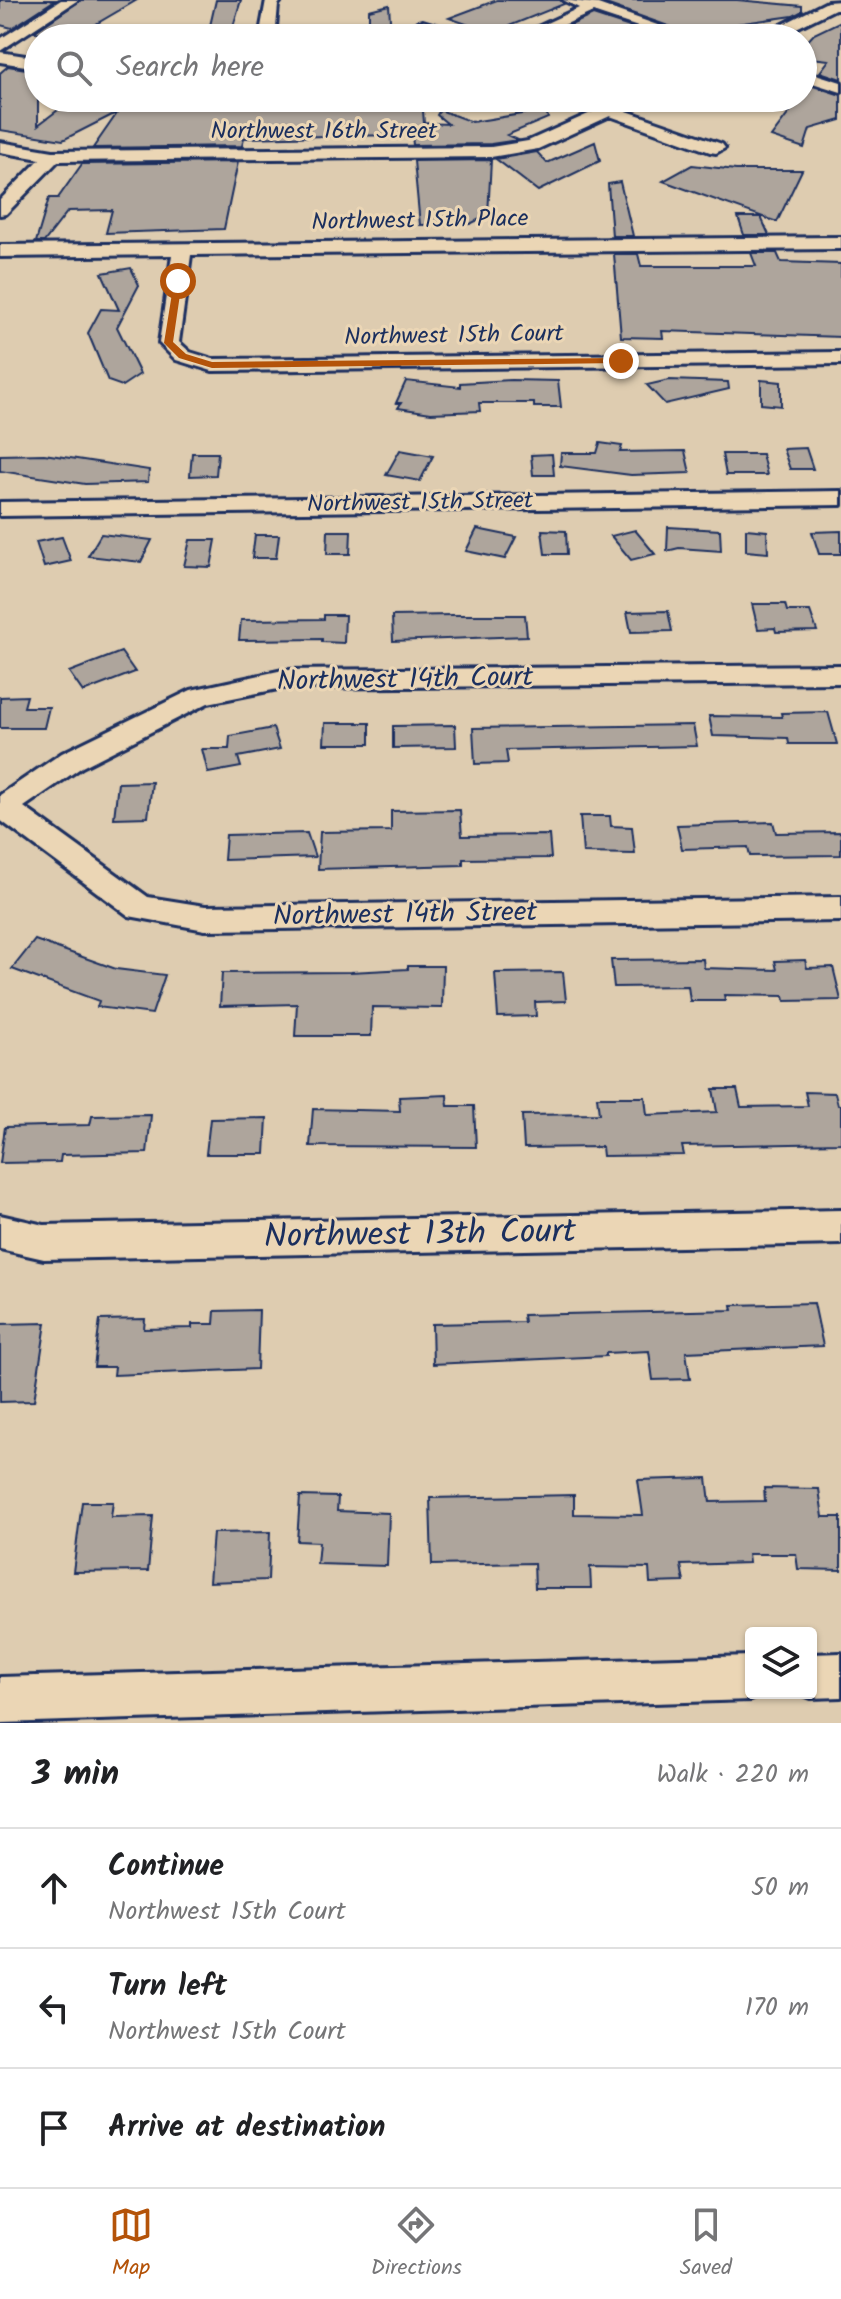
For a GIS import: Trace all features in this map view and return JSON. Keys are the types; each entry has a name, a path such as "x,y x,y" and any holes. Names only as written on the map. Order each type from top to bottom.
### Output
{"street":[{"path":"34,24 71,0"},
{"path":"269,24 271,3 275,0"},
{"path":"570,0 644,24"},
{"path":"817,0 837,5"},
{"path":"795,24 837,5"},
{"path":"554,24 593,7"},
{"path":"0,46 24,30"},
{"path":"0,57 24,61"},
{"path":"817,79 841,87"},
{"name":"Northwest 16th Street","path":"0,147 53,156 491,152 532,145 609,112"},
{"path":"614,112 716,148"},
{"path":"0,210 53,156"},
{"name":"Northwest 15th Place","path":"0,251 841,243"},
{"name":"Northwest 15th Court","path":"182,250 169,343 183,356 212,365 841,358"},
{"name":"Northwest 15th Street","path":"0,509 841,498"},
{"name":"Northwest 14th Court","path":"1,807 72,760 201,696 283,679 841,674"},
{"name":"Northwest 14th Street","path":"1,807 140,908 205,918 841,909"},
{"name":"Northwest 13th Court","path":"0,1232 44,1242 841,1227"},
{"path":"817,1676 841,1675"},
{"path":"0,1700 745,1678"}],"building":[{"path":"0,0 55,0 12,28 0,25"},
{"path":"81,0 137,0 96,24 46,24"},
{"path":"216,0 241,0 234,24 210,24"},
{"path":"497,0 560,0 564,4 514,24 466,24 449,18"},
{"path":"609,0 737,0 802,6 802,11 793,16 736,24 662,24 603,3"},
{"path":"389,5 390,24 369,24 369,10"},
{"path":"593,15 621,24 573,24"},
{"path":"841,21 841,79 820,72 829,60 817,59 817,33"},
{"path":"8,66 24,69 24,112 38,112 38,125 55,112 118,112 63,140 0,130 0,73"},
{"path":"817,87 841,95 841,120 810,129 804,148 771,137 790,112 817,112"},
{"path":"118,112 423,112 424,123 448,124 437,115 439,112 472,122 534,112 546,112 548,118 507,135 518,140 491,144 413,145 412,135 244,138 242,146 93,148"},
{"path":"595,142 600,161 538,191 496,159 537,152 547,163"},
{"path":"491,160 488,215 470,224 420,225 414,161"},
{"path":"238,162 224,229 106,233 112,210 68,211 44,242 36,242 49,198 58,198 82,164"},
{"path":"692,165 736,170 802,170 777,222 663,181"},
{"path":"620,182 633,236 612,236 608,184"},
{"path":"738,217 761,217 769,235 744,235"},
{"path":"751,253 777,253 781,262 841,264 841,337 662,331 663,338 621,337 614,254 638,254 641,266 756,266"},
{"path":"131,268 139,285 117,327 140,374 122,386 108,381 88,333 101,309 119,310 102,273"},
{"path":"669,380 728,382 729,389 665,404 647,385"},
{"path":"761,380 781,382 781,406 761,404"},
{"path":"406,381 460,387 460,383 558,381 561,407 534,407 534,403 479,403 480,411 431,413 398,408 401,403 396,403"},
{"path":"600,443 622,446 620,452 685,451 690,473 631,475 560,466 561,453 597,453"},
{"path":"806,448 813,469 790,469 783,449"},
{"path":"400,450 433,456 420,481 386,475"},
{"path":"192,453 218,453 216,475 190,476"},
{"path":"44,454 149,470 148,482 85,484 0,471 0,455"},
{"path":"552,454 554,475 533,475 531,455"},
{"path":"722,454 762,454 767,475 726,475"},
{"path":"668,527 720,530 721,551 679,548 667,551"},
{"path":"477,529 516,537 505,559 466,551"},
{"path":"746,529 767,531 768,553 746,551"},
{"path":"542,530 566,531 567,554 545,554"},
{"path":"635,530 655,554 631,560 611,536"},
{"path":"328,531 351,531 350,554 327,554"},
{"path":"841,531 841,554 819,554 812,532"},
{"path":"101,534 152,540 141,562 88,556"},
{"path":"255,535 279,535 276,558 252,558"},
{"path":"62,537 71,561 44,567 36,542"},
{"path":"190,540 216,540 211,567 184,566"},
{"path":"752,604 785,604 787,611 810,611 817,631 758,629"},
{"path":"668,611 672,631 631,632 627,612"},
{"path":"324,615 345,615 344,643 322,642 322,639 239,640 241,620 324,619"},
{"path":"525,615 527,636 393,641 392,616"},
{"path":"121,652 135,672 83,692 69,672"},
{"path":"27,696 24,707 49,707 44,728 0,728 0,697"},
{"path":"828,712 837,744 789,744 788,738 713,736 709,716 782,717 781,713"},
{"path":"325,723 370,723 370,744 324,744"},
{"path":"455,725 456,747 393,748 393,726"},
{"path":"693,725 697,746 506,750 508,763 475,764 473,728"},
{"path":"273,728 280,749 238,757 241,767 208,773 202,749 229,749 230,736"},
{"path":"152,782 148,817 114,818 118,783"},
{"path":"460,810 462,836 549,835 551,858 463,859 463,865 318,869 320,832 391,831 391,811"},
{"path":"580,816 610,816 611,826 632,827 635,854 583,853"},
{"path":"773,822 776,833 841,832 841,855 750,856 748,847 682,849 677,825"},
{"path":"307,833 315,857 224,860 226,835"},
{"path":"35,940 116,969 165,975 152,1014 97,1007 99,1001 12,969"},
{"path":"703,959 704,968 777,970 775,961 805,960 807,968 833,967 841,1000 785,1001 784,996 724,995 725,1001 690,1001 688,986 614,987 611,960"},
{"path":"408,966 443,966 442,1008 372,1007 371,1036 295,1036 297,1004 220,1006 222,973 350,972 408,969"},
{"path":"563,972 566,1001 535,1002 536,1016 498,1017 495,973"},
{"path":"713,1089 737,1089 741,1107 808,1106 805,1092 835,1093 838,1105 841,1105 841,1143 682,1146 684,1155 603,1156 602,1147 524,1148 522,1115 599,1114 597,1097 645,1097 647,1115 717,1112"},
{"path":"447,1095 448,1106 474,1106 476,1147 310,1146 313,1109 400,1111 399,1097"},
{"path":"151,1115 147,1153 61,1155 60,1162 0,1163 5,1127 90,1125 92,1116"},
{"path":"267,1118 265,1154 206,1154 210,1119"},
{"path":"814,1303 823,1346 686,1352 690,1379 653,1380 649,1351 606,1353 606,1356 433,1364 432,1324 524,1322 523,1315 733,1310 732,1305"},
{"path":"259,1310 257,1369 114,1375 115,1367 94,1367 100,1320 145,1319 144,1329 192,1328 192,1324 214,1324 215,1311"},
{"path":"46,1323 34,1401 0,1402 0,1324"},
{"path":"707,1478 710,1502 765,1501 764,1488 819,1489 823,1517 841,1517 841,1570 798,1569 796,1554 748,1554 749,1563 681,1565 684,1582 650,1583 649,1568 590,1567 591,1588 535,1588 534,1563 432,1565 430,1498 574,1495 574,1514 643,1515 638,1480"},
{"path":"300,1496 338,1497 337,1511 389,1513 387,1566 317,1564 319,1542 297,1541"},
{"path":"82,1502 113,1502 111,1517 153,1516 148,1571 73,1572"},
{"path":"270,1532 268,1580 209,1582 213,1533"}],"route":[{"path":"178,281 169,343 183,356 212,365 621,361"}]}
